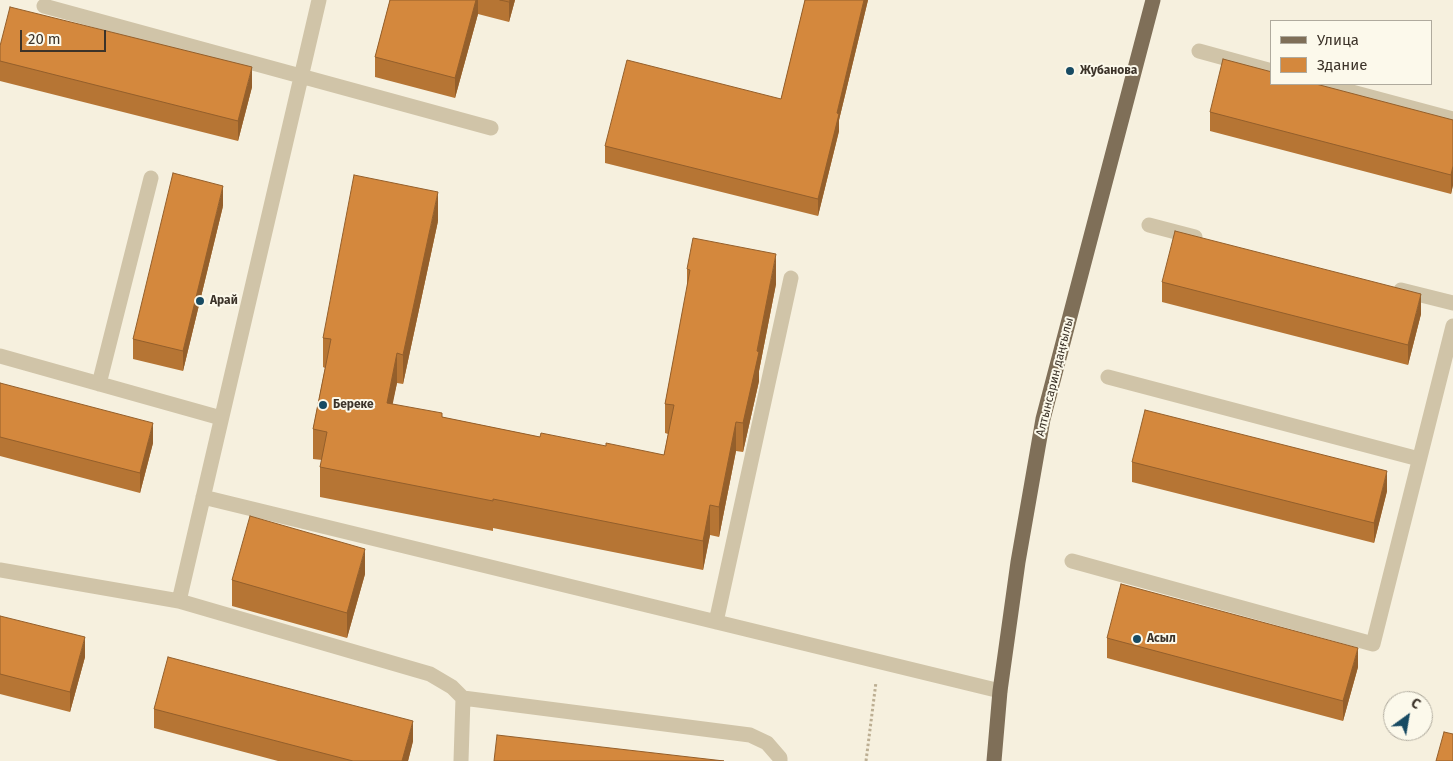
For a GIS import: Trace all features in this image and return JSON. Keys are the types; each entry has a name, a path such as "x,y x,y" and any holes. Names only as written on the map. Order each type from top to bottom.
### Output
{"main road":[{"name":"Алтынсарин даңғылы","path":"994,761 1000,691 1018,562 1043,419 1153,0"}],"lane":[{"path":"179,601 319,0"},
{"path":"44,6 491,128"},
{"path":"1199,51 1270,69"},
{"path":"1326,85 1453,119"},
{"path":"99,384 151,178"},
{"path":"1149,226 1206,240"},
{"path":"716,622 791,278"},
{"path":"1386,286 1453,303"},
{"path":"1072,561 1373,644 1453,326"},
{"path":"0,356 221,418"},
{"path":"1108,377 1420,458"},
{"path":"203,497 1000,691"},
{"path":"0,570 179,601 430,674 452,686 463,698 750,735 766,743 780,758 780,761"},
{"path":"461,761 463,698"}],"path":[{"path":"866,761 878,661"}],"building":[{"path":"390,0 476,0 455,78 375,57"},
{"path":"805,0 864,0 818,199 605,146 627,60 781,99"},
{"path":"10,7 252,67 238,121 0,61 0,46"},
{"path":"1223,59 1270,71 1270,85 1320,85 1453,120 1453,166 1451,175 1210,112"},
{"path":"173,173 223,186 183,351 133,339"},
{"path":"354,175 438,192 403,355 397,353 387,403 442,413 442,417 540,437 541,433 606,446 606,443 664,455 674,405 665,404 690,270 687,269 693,238 776,254 757,351 759,352 743,423 736,422 719,507 710,505 703,541 320,467 327,432 313,429 331,339 323,338"},
{"path":"1175,231 1421,294 1408,345 1162,282"},
{"path":"0,383 153,423 140,473 0,437"},
{"path":"1145,410 1387,471 1374,523 1132,462"},
{"path":"250,516 365,549 347,613 232,580"},
{"path":"1121,584 1358,648 1343,701 1107,638"},
{"path":"0,616 85,637 70,692 0,674"},
{"path":"168,657 413,721 402,761 353,761 154,709"},
{"path":"1444,732 1453,734 1453,761 1436,761"},
{"path":"497,735 724,761 494,761"}],"place":[{"name":"Жубанова","path":"1070,71"},
{"name":"Арай","path":"200,301"},
{"name":"Береке","path":"323,405"},
{"name":"Асыл","path":"1137,639"}]}
